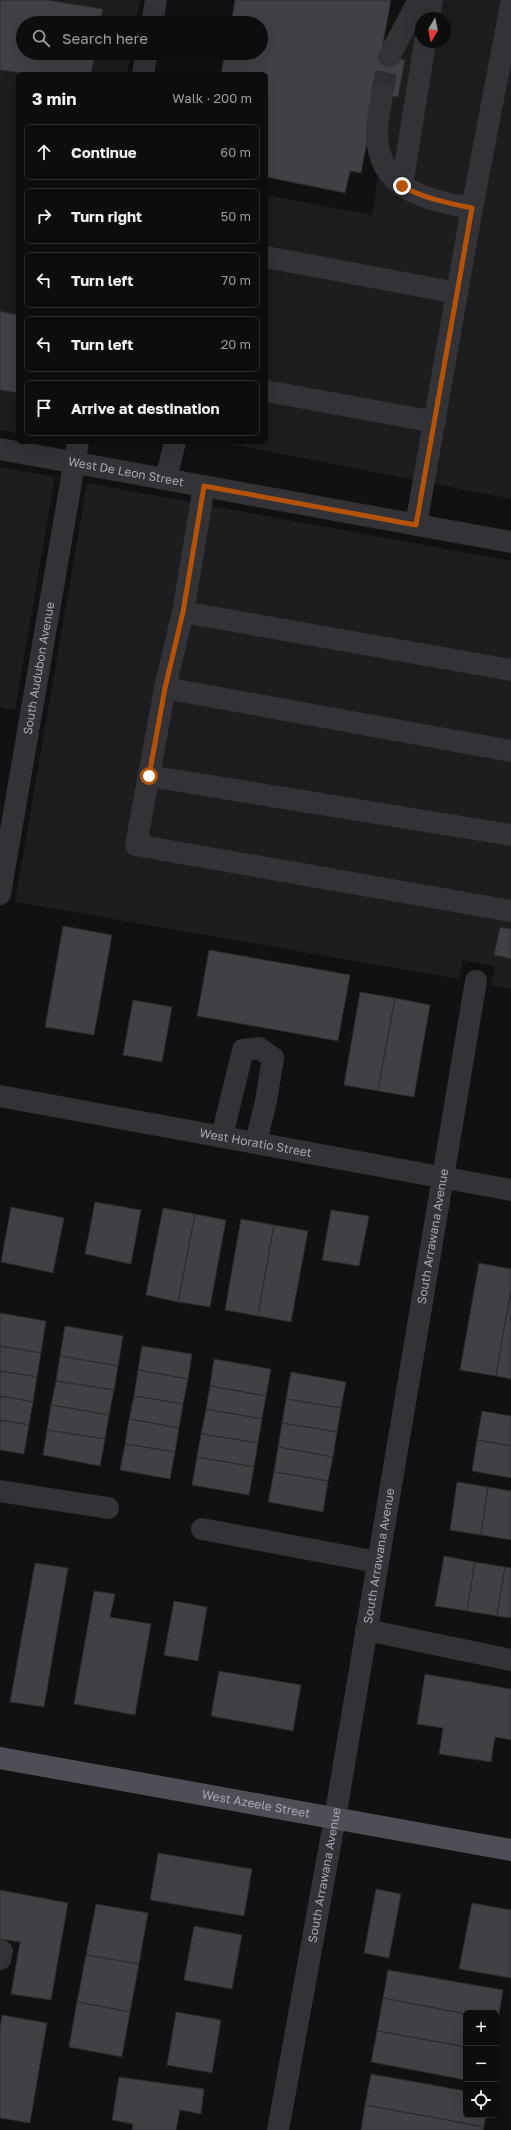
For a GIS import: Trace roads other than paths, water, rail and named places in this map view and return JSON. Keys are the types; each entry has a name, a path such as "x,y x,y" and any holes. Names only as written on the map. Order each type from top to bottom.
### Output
{"main road":[{"name":"West Azeele Street","path":"0,1758 511,1850"}],"street":[{"path":"153,16 156,0"},
{"path":"389,56 420,0"},
{"path":"430,12 432,0"},
{"path":"416,525 472,208 511,5"},
{"path":"402,186 424,48"},
{"path":"143,72 146,60"},
{"path":"382,94 377,132 382,163 402,186 421,195 472,208"},
{"path":"268,257 457,293"},
{"path":"268,391 435,422"},
{"path":"166,479 175,444"},
{"name":"West De Leon Street","path":"0,449 76,452 166,479 511,542"},
{"name":"South Audubon Avenue","path":"0,894 6,823 76,452"},
{"path":"204,486 183,612 165,688 136,845 511,911"},
{"path":"183,612 511,670"},
{"path":"165,688 511,751"},
{"path":"149,776 511,835"},
{"name":"South Arrawana Avenue","path":"278,2130 335,1818 476,981"},
{"path":"222,1136 242,1050 259,1048 273,1058 266,1101 256,1142"},
{"name":"West Horatio Street","path":"0,1096 442,1176 511,1190"},
{"path":"0,1490 108,1508"},
{"path":"202,1529 377,1562"},
{"path":"366,1630 511,1660"},
{"path":"0,1950 2,1951 0,1959"}],"tunnel":[{"path":"382,94 389,56"}]}
